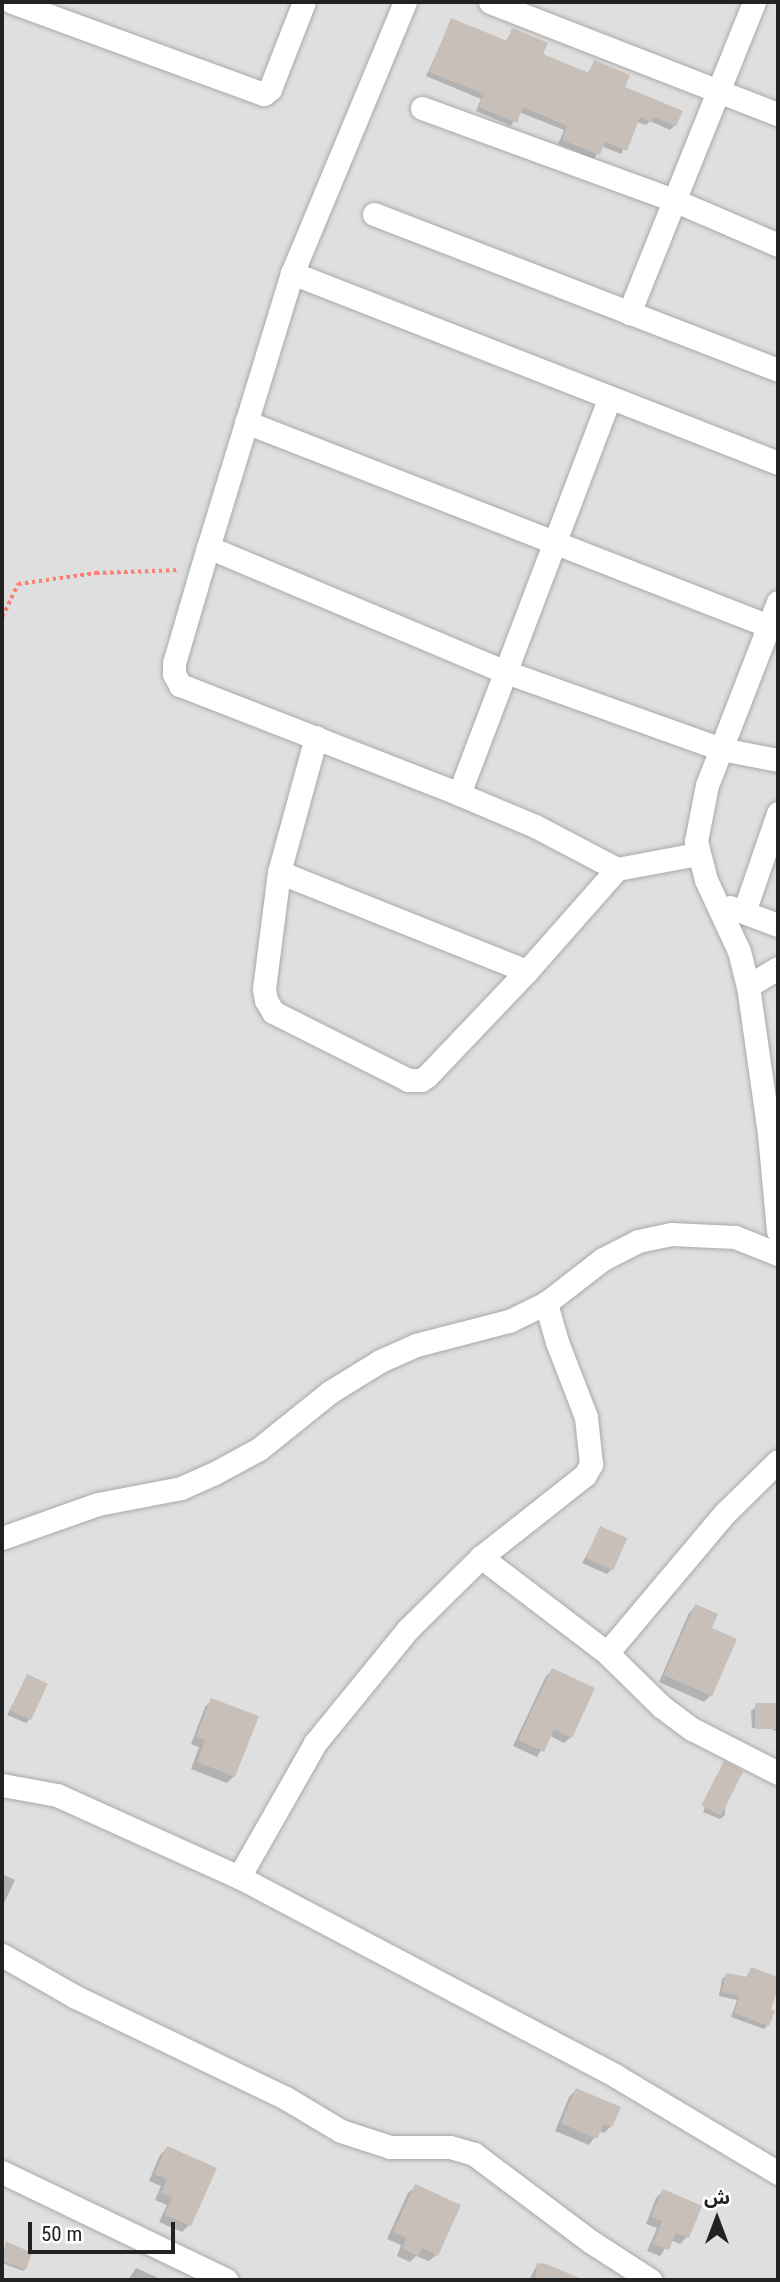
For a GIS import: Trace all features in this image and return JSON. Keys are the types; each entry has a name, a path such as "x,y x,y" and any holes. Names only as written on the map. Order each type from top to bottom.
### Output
{"street":[{"path":"12,2 264,94 270,89 301,3"},
{"path":"405,2 292,273 174,663 176,679 180,685 535,826 617,869"},
{"path":"490,2 778,114"},
{"path":"629,313 754,2"},
{"path":"422,108 676,201 778,244"},
{"path":"374,214 778,370"},
{"path":"292,273 778,463"},
{"path":"459,794 552,541 609,399"},
{"path":"246,422 769,626"},
{"path":"205,558 506,672 721,748 778,760"},
{"path":"778,602 707,785 698,822 697,854 738,951 748,986 774,1135 778,1231"},
{"path":"316,737 279,872 264,989 268,1006 273,1012 408,1080 421,1080 427,1076 527,971 617,869 697,854"},
{"path":"744,912 778,813"},
{"path":"279,872 527,971"},
{"path":"717,902 778,925"},
{"path":"748,986 778,968"},
{"path":"2,1538 98,1504 181,1488 259,1449 330,1392 380,1361 416,1346 509,1321 546,1303 603,1259 638,1241 671,1234 735,1237 778,1254"},
{"path":"239,1877 315,1743 408,1629 481,1557 585,1475 591,1464 586,1417 557,1342 546,1303"},
{"path":"607,1653 725,1513 778,1461"},
{"path":"481,1557 607,1653 660,1706 692,1729 778,1773"},
{"path":"2,1785 57,1795 239,1877 616,2076 778,2173"},
{"path":"2,1955 74,1996 284,2096 341,2131 390,2147 450,2147 474,2154 590,2241 650,2280"},
{"path":"2,2172 226,2280"}],"path":[{"path":"2,617 18,584 205,558"}],"shaded area":[{"path":"2,2 778,2 778,2280 2,2280"}],"building":[{"path":"451,18 507,41 512,28 548,43 543,54 589,73 594,60 630,75 625,87 683,111 676,126 654,117 651,122 640,117 627,151 605,142 600,155 562,140 567,126 523,107 517,123 479,107 484,94 429,72"},
{"path":"600,1526 627,1538 613,1570 586,1558"},
{"path":"695,1604 718,1614 712,1628 737,1639 712,1696 664,1675"},
{"path":"552,1668 595,1688 572,1738 554,1729 544,1752 518,1740"},
{"path":"27,1674 48,1684 31,1720 10,1710"},
{"path":"211,1698 259,1716 235,1777 197,1762 205,1740 196,1737"},
{"path":"755,1703 778,1703 778,1729 755,1729"},
{"path":"724,1761 744,1771 721,1816 701,1806"},
{"path":"751,1967 778,1977 778,1988 771,2009 775,2011 769,2026 734,2013 740,1996 722,1992 726,1973 747,1977"},
{"path":"576,2088 621,2107 612,2127 604,2124 597,2139 561,2123"},
{"path":"167,2146 217,2168 191,2226 165,2215 172,2198 161,2193 167,2179 154,2174"},
{"path":"415,2184 461,2205 438,2256 422,2248 418,2256 402,2248 407,2238 393,2232"},
{"path":"663,2189 702,2206 689,2238 676,2233 669,2250 653,2244 662,2221 651,2217"},
{"path":"6,2241 32,2253 26,2270 2,2261"},
{"path":"537,2263 546,2264 584,2280 535,2280"}]}
